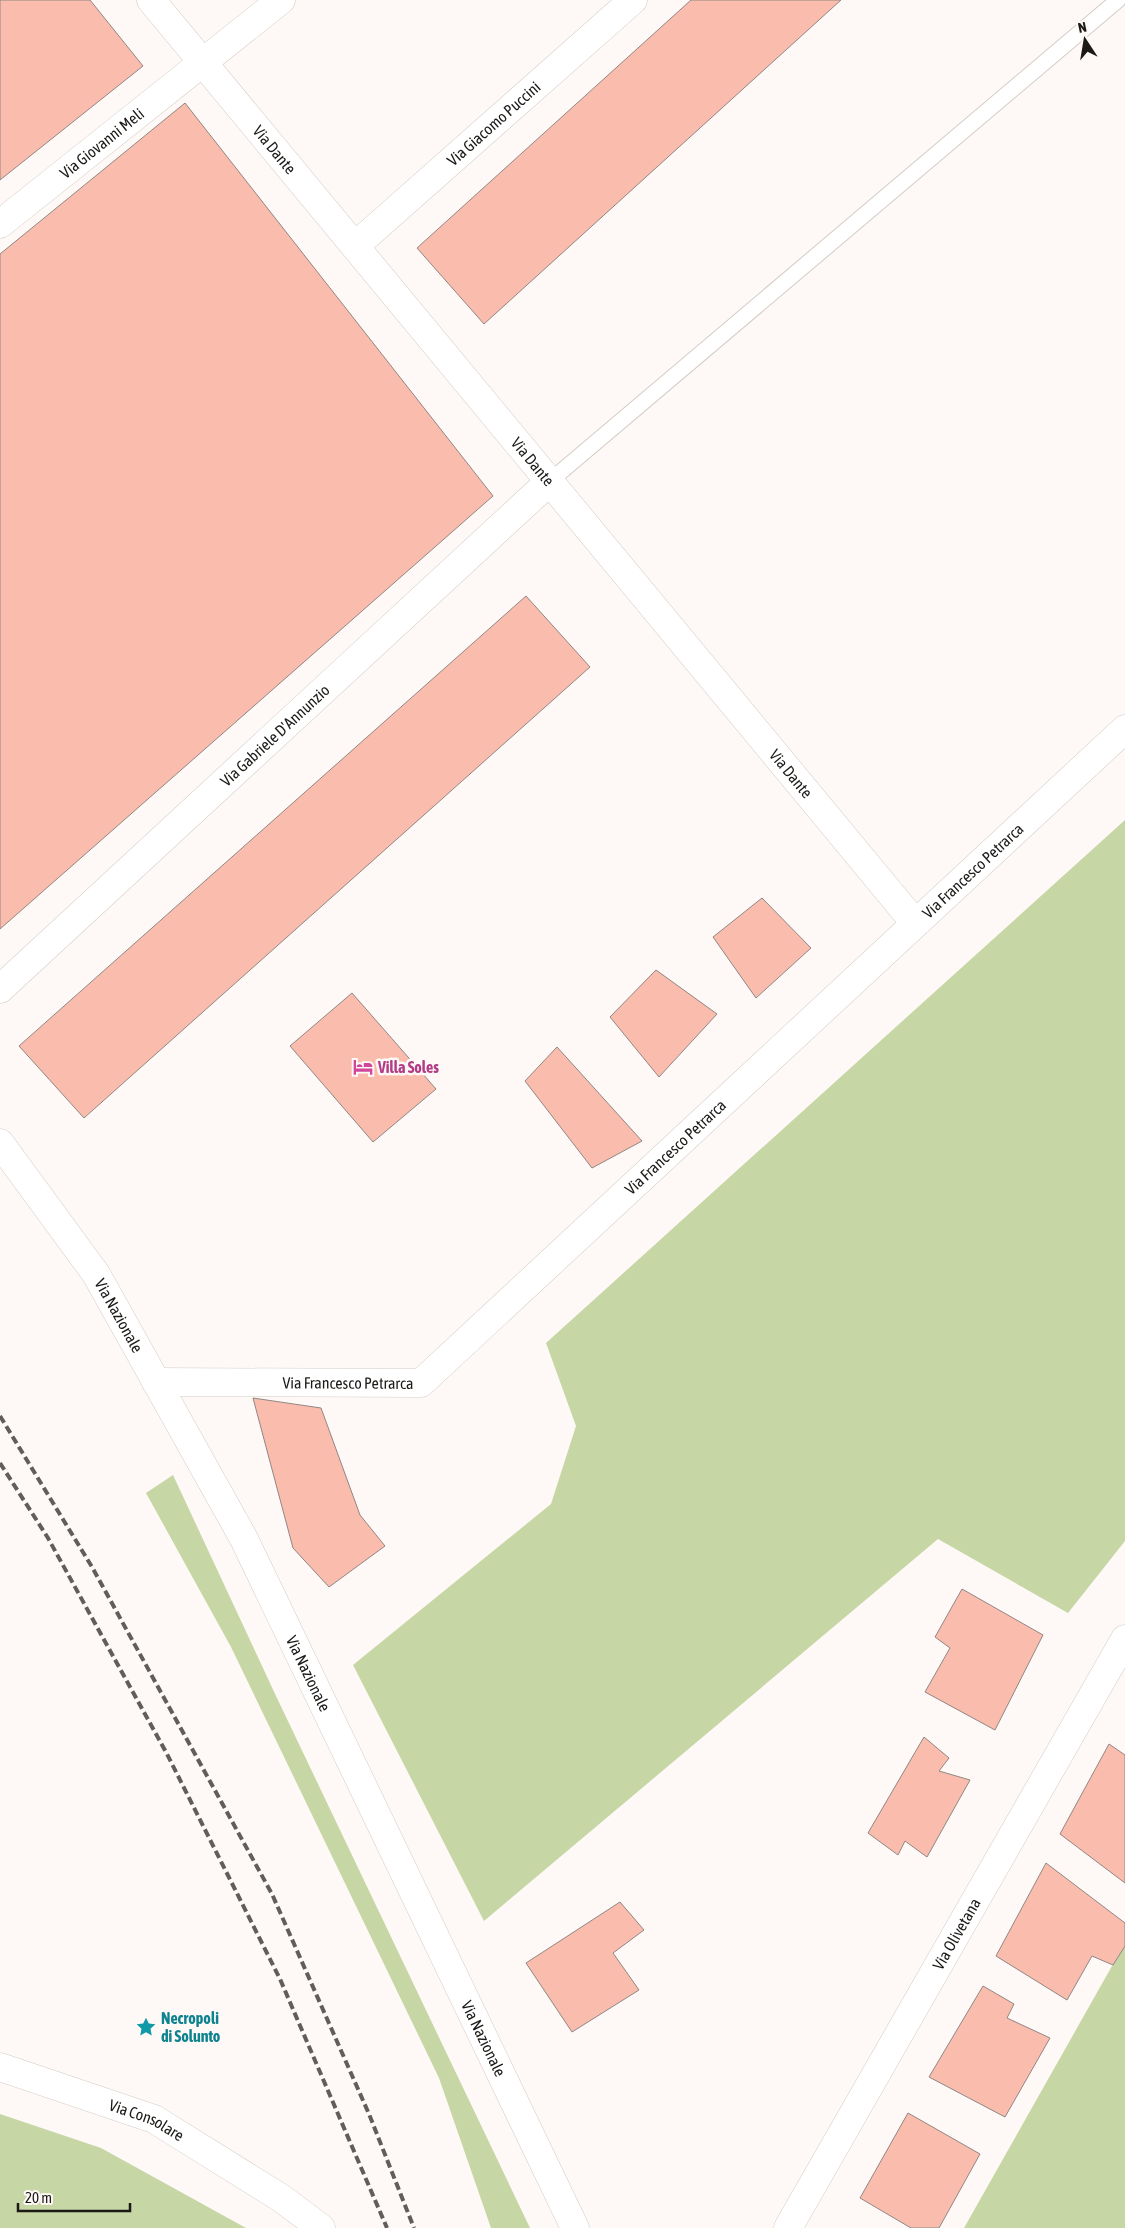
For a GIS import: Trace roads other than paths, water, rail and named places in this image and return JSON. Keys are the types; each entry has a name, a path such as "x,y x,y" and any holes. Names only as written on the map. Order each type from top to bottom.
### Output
{"street":[{"name":"Via Dante","path":"151,0 915,923"},
{"name":"Via Giovanni Meli","path":"0,224 281,0"},
{"name":"Via Giacomo Puccini","path":"355,246 633,0"},
{"name":"Via Gabriele D'Annunzio","path":"0,989 550,481"},
{"name":"Via Francesco Petrarca","path":"156,1382 421,1383 1125,729"},
{"name":"Via Nazionale","path":"0,1143 96,1274 244,1539 575,2228"},
{"name":"Via Olivetana","path":"788,2228 1125,1640"},
{"name":"Via Consolare","path":"0,2068 154,2119 281,2198 321,2228"}],"lane":[{"path":"550,481 1118,0"}],"railway":[{"path":"0,1416 92,1567 272,1894 369,2114 414,2228"},
{"path":"0,1463 48,1538 167,1754 280,1979 387,2228"}],"place":[{"name":"Villa Soles","path":"363,1067"},
{"name":"Necropoli di Solunto","path":"146,2027"}]}
